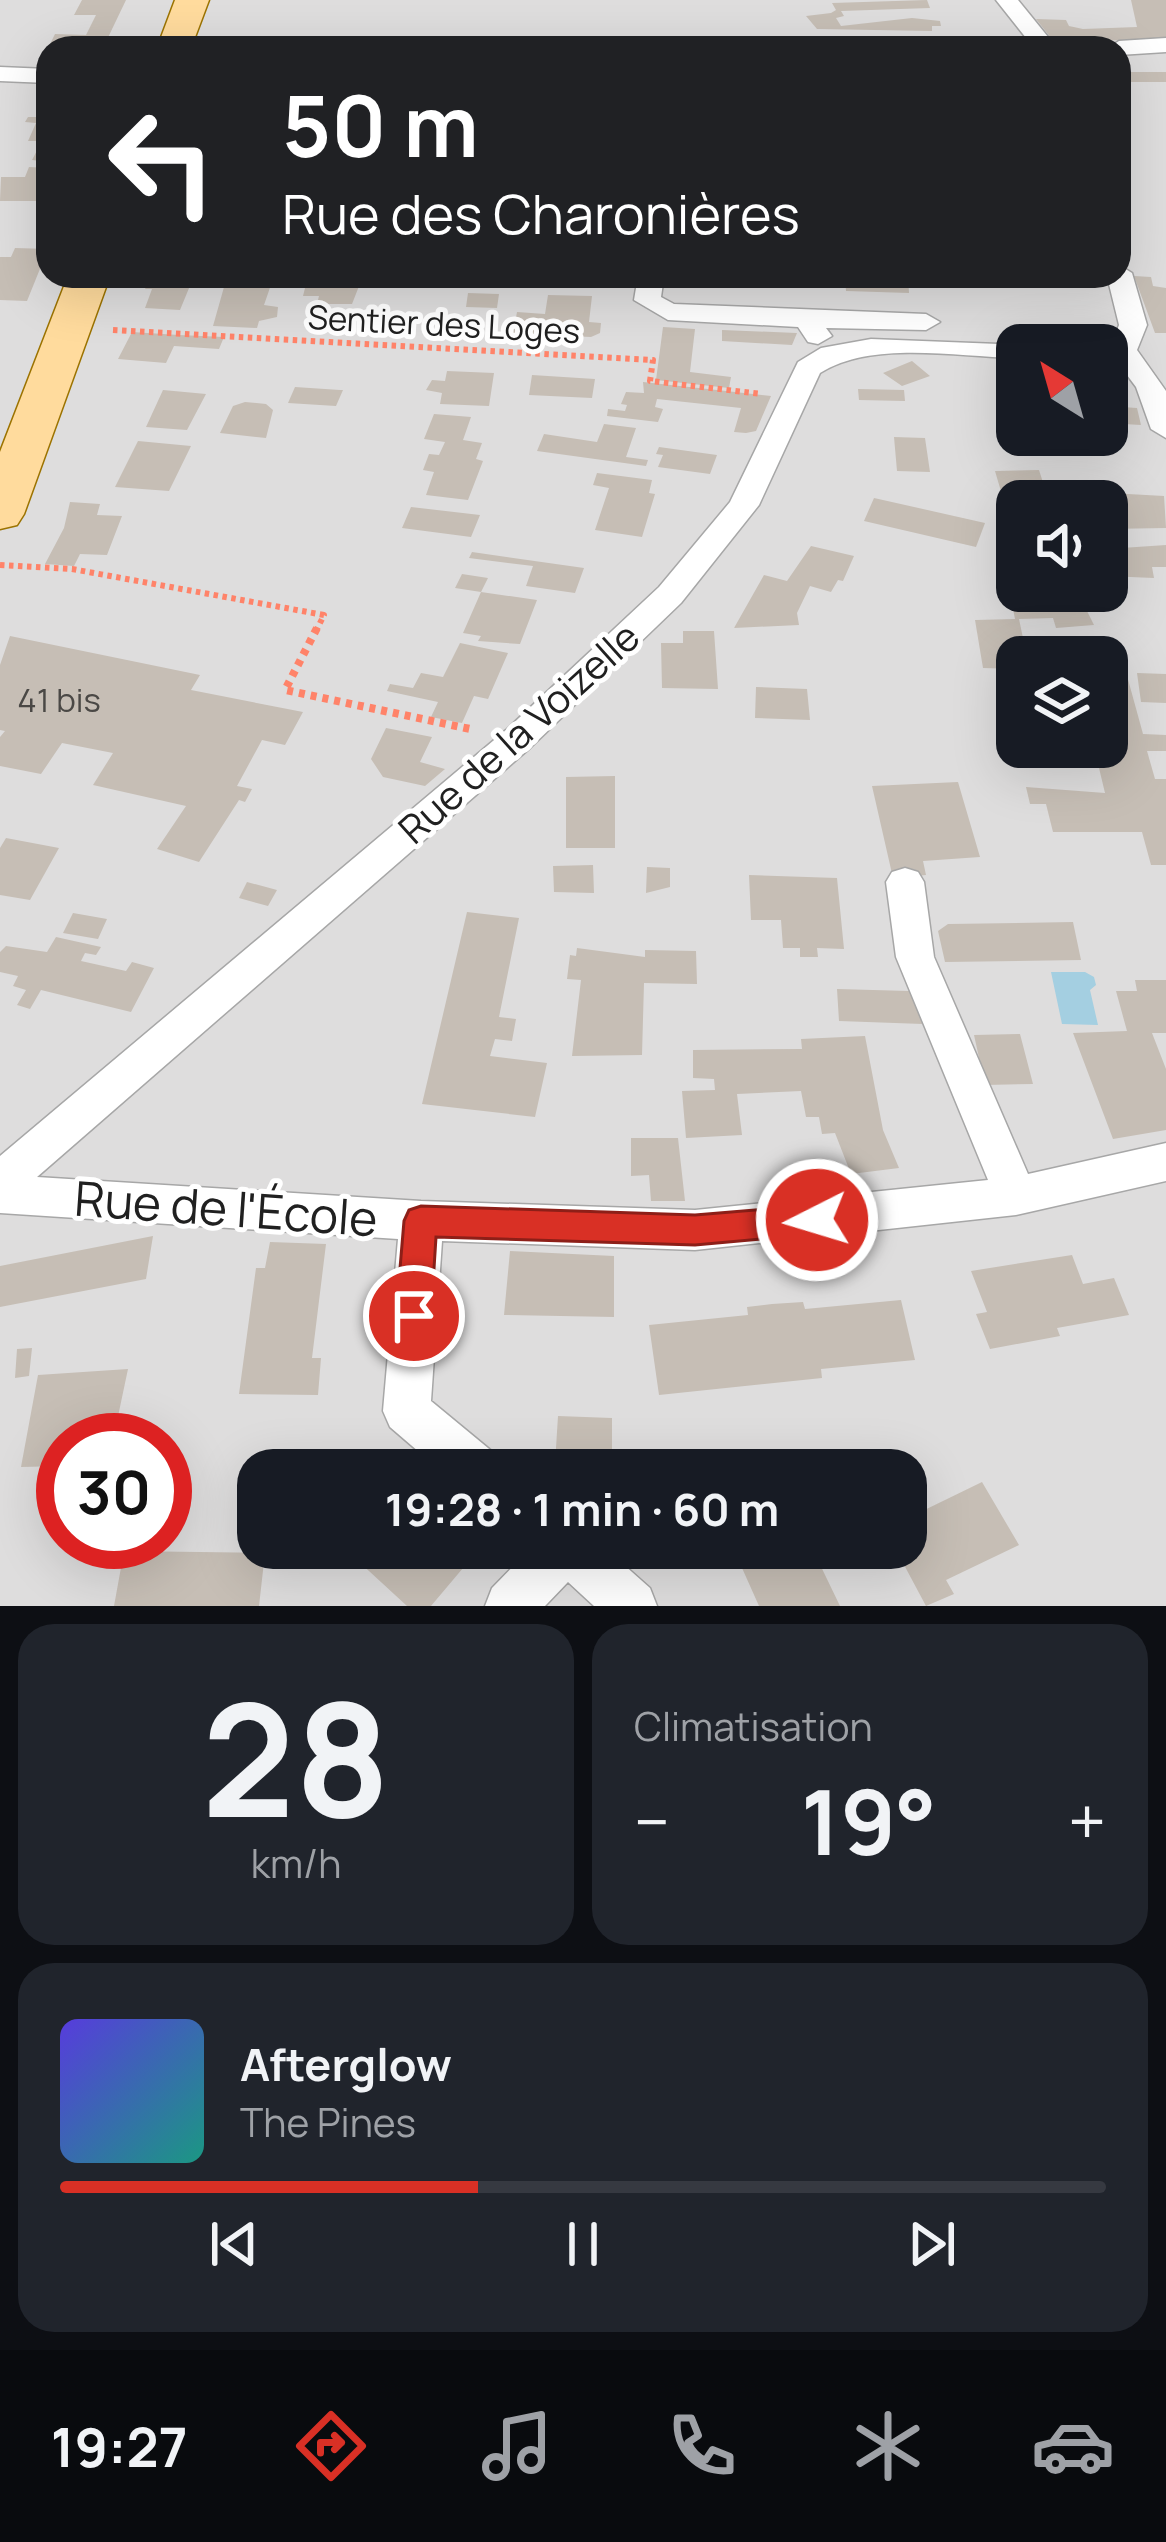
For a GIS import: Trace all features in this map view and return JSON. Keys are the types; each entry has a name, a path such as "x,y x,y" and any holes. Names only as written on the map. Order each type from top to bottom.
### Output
{"main road":[{"path":"178,36 192,0"},
{"path":"0,514 85,288"}],"street":[{"path":"1007,0 1036,36"},
{"path":"1131,47 1166,46"},
{"path":"0,74 36,76"},
{"path":"649,288 647,300 668,312 926,322"},
{"path":"1123,288 1133,325 1128,332"},
{"path":"807,320 831,354 872,347 996,350"},
{"name":"Rue de la Voizelle","path":"0,1182 518,739 670,596 744,505 808,368 831,354"},
{"path":"1128,360 1140,367 1154,392 1166,429"},
{"path":"905,882 915,958 1016,1196"},
{"name":"Rue de l'École","path":"0,1194 421,1221 695,1230 1016,1196 1166,1162"},
{"path":"421,1221 407,1411 452,1449"},
{"path":"510,1606 546,1569"},
{"path":"591,1569 632,1606"}],"path":[{"name":"Sentier des Loges","path":"70,328 653,360 650,381 791,397"},
{"path":"0,566 72,569 324,615 285,690 518,739"}],"shaded area":[{"path":"0,0 1166,0 1166,1606 0,1606"}],"water":[{"path":"1051,972 1085,972 1094,977 1096,985 1090,990 1098,1025 1062,1024"}],"building":[{"path":"82,0 126,0 109,36 54,36 86,35 96,15 74,15"},
{"path":"927,0 930,8 841,11 844,16 836,18 841,26 912,18 940,21 941,26 932,26 932,31 817,29 806,16 831,13 836,10 832,3"},
{"path":"1131,0 1166,0 1166,38 1049,36 1036,19 1066,20 1069,26 1083,29 1137,27"},
{"path":"1131,72 1166,72 1166,82 1131,82"},
{"path":"29,167 36,167 36,201 0,201 1,177 25,177"},
{"path":"15,248 36,249 36,279 27,301 0,300 0,257 11,257"},
{"path":"1134,276 1151,277 1153,286 1166,288 1166,333 1155,333"},
{"path":"189,288 180,310 145,308 152,289 145,289"},
{"path":"224,288 270,288 264,305 278,307 277,317 259,321 257,328 213,326"},
{"path":"305,288 358,288 352,304 317,304 319,296 303,296"},
{"path":"909,288 909,293 846,291"},
{"path":"468,293 499,294 497,308 466,307"},
{"path":"548,295 592,296 589,322 601,323 600,333 512,340 517,312 545,314"},
{"path":"663,327 695,329 690,372 731,377 729,388 656,380"},
{"path":"722,330 797,333 792,345 722,341"},
{"path":"132,332 224,337 219,349 174,346 166,363 118,359"},
{"path":"912,361 930,376 902,386 883,373"},
{"path":"447,371 494,373 489,406 440,404 442,393 426,390 432,380 445,381"},
{"path":"532,375 595,379 592,398 529,395"},
{"path":"643,382 771,396 756,431 746,433 734,432 741,408 657,399 655,407 663,409 658,422 607,416 608,409 625,411 627,405 621,404 626,392 644,393"},
{"path":"295,387 343,390 336,406 288,403"},
{"path":"858,389 904,390 905,401 859,400"},
{"path":"163,390 206,394 187,430 146,427"},
{"path":"266,404 273,410 266,438 220,433 233,406"},
{"path":"1128,407 1137,408 1141,425 1128,424"},
{"path":"434,414 471,417 463,440 482,443 476,459 483,461 468,500 426,495 434,472 423,470 429,454 439,455 445,442 424,439"},
{"path":"604,424 636,428 626,457 648,460 646,466 537,451 544,434 597,442"},
{"path":"894,437 925,438 930,472 897,471"},
{"path":"138,441 191,446 169,491 115,487"},
{"path":"659,447 717,455 710,474 658,467 663,455 656,454"},
{"path":"1039,470 1042,480 998,480 995,471"},
{"path":"597,473 652,480 649,493 655,494 642,537 595,530 609,488 593,485"},
{"path":"1128,494 1164,496 1166,528 1128,529"},
{"path":"874,498 985,523 976,547 864,521"},
{"path":"70,502 100,504 97,515 122,516 107,555 80,554 74,566 45,564 64,528"},
{"path":"411,507 480,515 471,537 402,528"},
{"path":"1166,545 1166,567 1152,567 1154,578 1128,577 1128,548"},
{"path":"811,546 854,556 843,581 838,580 831,592 810,586 797,613 799,625 734,628 764,575 787,581"},
{"path":"472,552 584,568 575,593 526,586 533,566 469,558"},
{"path":"462,574 488,578 481,592 455,588"},
{"path":"481,592 537,600 520,644 478,641 481,636 463,633"},
{"path":"1014,612 1088,612 1094,625 1056,628 1053,618 1019,619 1023,636 996,636 996,668 983,668 975,620 1015,619"},
{"path":"683,631 714,631 718,689 662,688 661,643 683,643"},
{"path":"10,636 200,675 191,690 303,712 285,745 262,740 237,786 252,789 245,802 239,800 199,862 157,849 186,806 93,785 113,753 62,743 41,774 0,766 0,737 5,731 0,730 0,665"},
{"path":"460,643 508,653 488,699 474,696 462,723 431,717 438,702 387,691 390,684 413,688 421,673 443,677"},
{"path":"1137,673 1166,674 1166,703 1141,702"},
{"path":"1128,679 1143,734 1166,735 1166,751 1147,751 1155,779 1166,779 1166,865 1151,865 1142,832 1053,832 1046,804 1030,804 1026,787 1105,793 1099,768 1128,768"},
{"path":"756,687 807,689 810,720 755,718"},
{"path":"386,728 432,737 420,762 445,769 425,786 383,777 371,759"},
{"path":"615,776 615,848 566,848 566,777"},
{"path":"958,782 980,857 923,861 926,875 893,878 872,786"},
{"path":"6,838 59,848 30,900 0,895 0,848"},
{"path":"593,865 594,893 554,892 553,866"},
{"path":"647,867 670,868 670,887 646,893"},
{"path":"749,875 837,878 844,949 817,948 818,957 800,957 800,948 783,948 781,920 751,920"},
{"path":"247,882 277,890 268,906 239,898"},
{"path":"467,912 519,918 499,1017 516,1019 512,1041 495,1039 490,1056 547,1063 535,1117 422,1104"},
{"path":"73,913 107,919 98,939 63,933"},
{"path":"1073,922 1081,960 945,962 938,931 948,924"},
{"path":"56,937 101,947 96,955 85,953 81,961 126,971 132,962 154,968 131,1012 41,990 30,1009 17,1005 26,990 13,986 18,976 0,972 0,952 6,946 47,952"},
{"path":"577,948 645,957 645,950 696,951 697,984 644,983 642,1055 572,1056 581,980 567,979 570,955 576,956"},
{"path":"1135,980 1166,980 1166,1033 1152,1033 1166,1069 1166,1130 1113,1139 1073,1033 1127,1031 1116,991 1137,991"},
{"path":"837,989 909,991 923,1024 839,1021"},
{"path":"1020,1034 1033,1084 985,1085 974,1035"},
{"path":"865,1036 883,1130 899,1168 851,1174 835,1133 822,1134 819,1117 806,1117 801,1091 737,1094 742,1135 686,1138 682,1091 715,1090 714,1079 693,1078 693,1050 802,1049 801,1039"},
{"path":"631,1138 678,1138 685,1201 651,1201 649,1175 631,1176"},
{"path":"153,1236 146,1279 0,1307 0,1266"},
{"path":"270,1242 326,1244 312,1358 321,1358 318,1395 239,1394 256,1268 265,1268"},
{"path":"510,1251 614,1256 614,1317 504,1315"},
{"path":"1072,1255 1083,1284 1114,1278 1129,1315 1057,1328 1060,1336 990,1349 976,1314 987,1312 971,1271"},
{"path":"901,1300 915,1360 821,1369 822,1378 659,1395 649,1325 748,1315 747,1307 772,1304 803,1302 805,1309"},
{"path":"32,1348 29,1376 15,1378 17,1349"},
{"path":"128,1369 119,1413 36,1413 36,1467 21,1467 38,1375"},
{"path":"558,1416 612,1418 612,1449 556,1449"},
{"path":"982,1482 1019,1545 946,1580 954,1594 926,1606 906,1569 927,1569 927,1509"},
{"path":"192,1552 237,1553 237,1569 263,1569 259,1606 114,1606 121,1569 192,1569"},
{"path":"367,1569 462,1569 431,1606 407,1606"},
{"path":"742,1569 822,1569 840,1606 759,1606"}],"route":[{"path":"414,1316 421,1221 695,1230 817,1220"}]}
